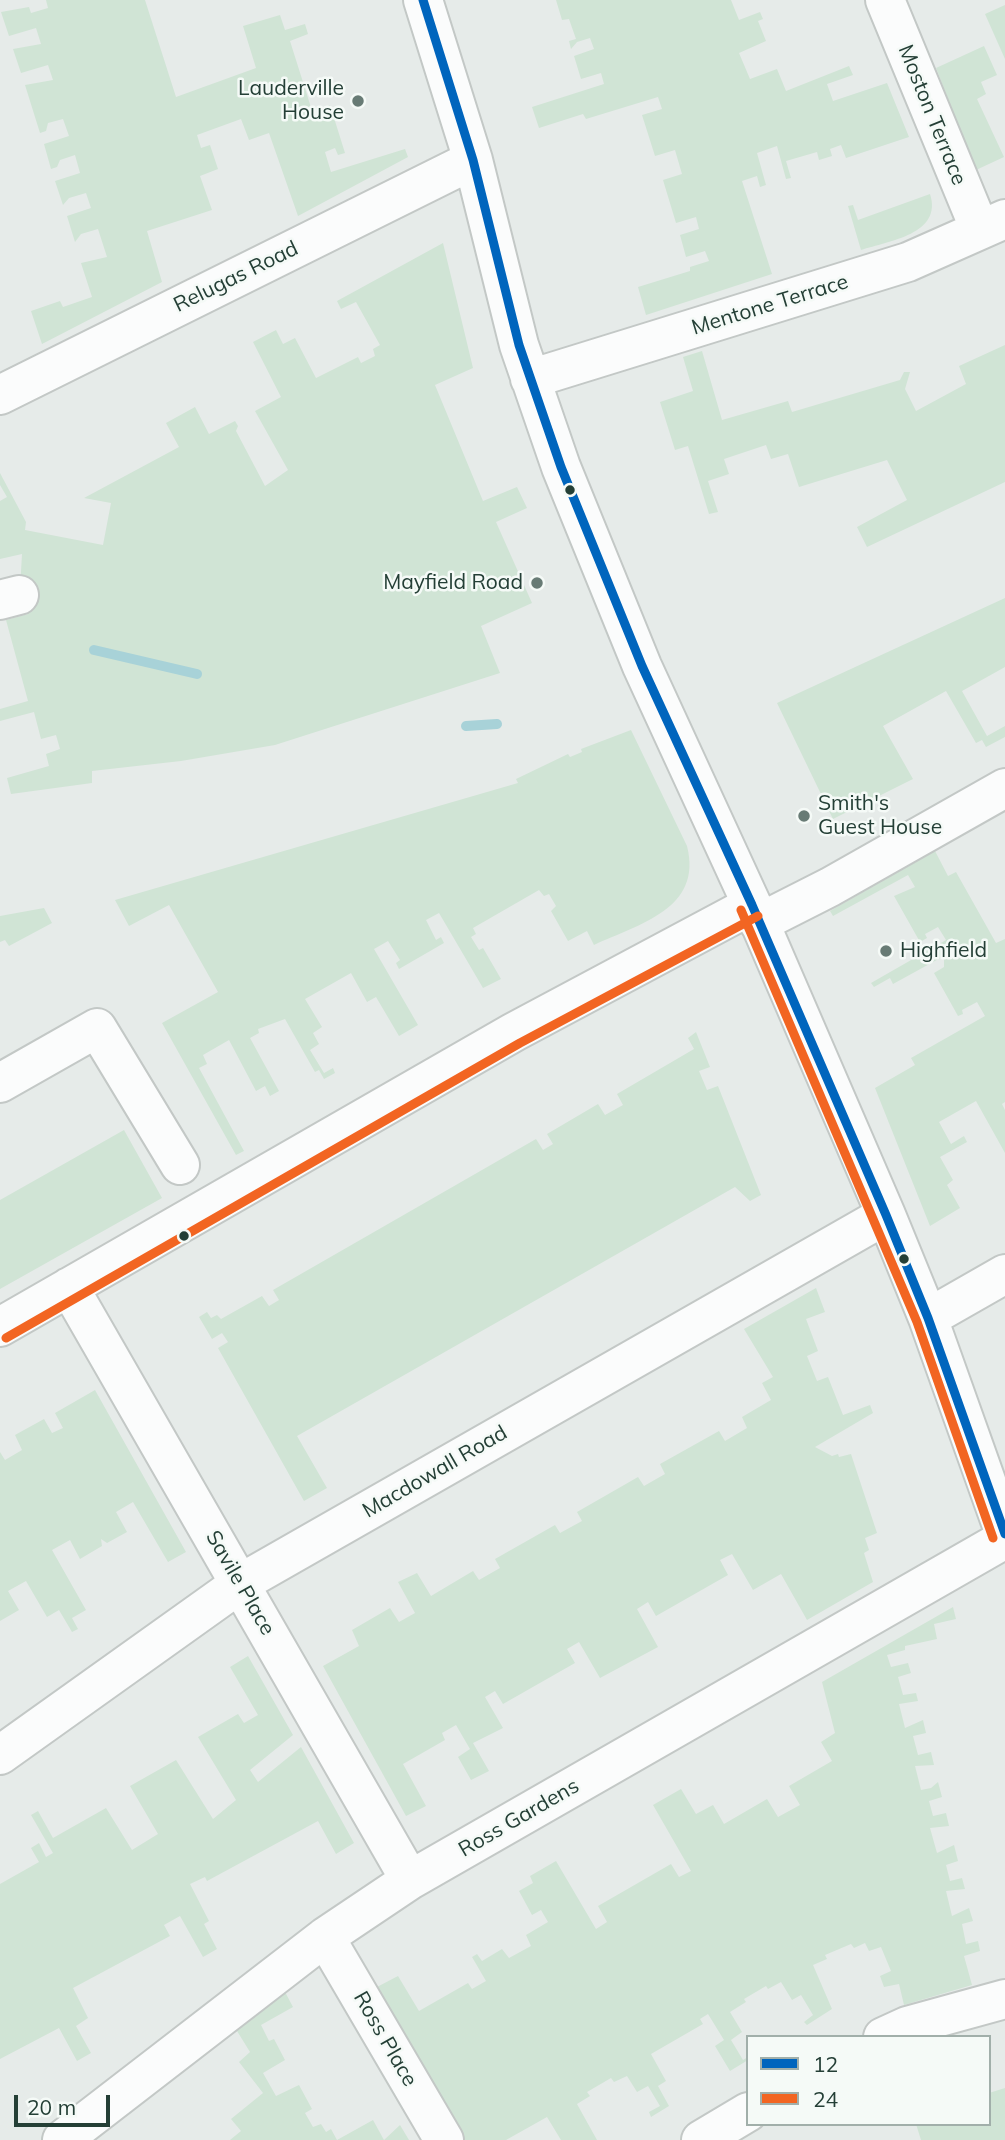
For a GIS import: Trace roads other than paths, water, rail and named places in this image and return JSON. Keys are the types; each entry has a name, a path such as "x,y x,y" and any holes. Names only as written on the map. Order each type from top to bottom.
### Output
{"street":[{"path":"423,0 473,160 530,379 565,479 642,666 755,914 886,1215 928,1318 1005,1537"},
{"name":"Moston Terrace","path":"885,0 992,225"},
{"name":"Relugas Road","path":"0,395 473,160"},
{"name":"Mentone Terrace","path":"530,379 908,262 992,225"},
{"path":"0,1326 514,1032 755,914 830,887 1005,788"},
{"path":"0,1083 97,1028 180,1165"},
{"name":"Macdowall Road","path":"0,1755 241,1583 886,1215"},
{"path":"928,1318 1005,1274"},
{"name":"Savile Place","path":"69,1287 410,1880"},
{"name":"Ross Gardens","path":"62,2140 325,1937 410,1880 1005,1537"},
{"name":"Ross Place","path":"325,1937 444,2140"},
{"path":"887,2035 907,2026 1005,1999"},
{"path":"701,2140 746,2113"}],"waterway":[{"path":"94,650 197,674"},
{"path":"466,726 497,724"}],"place":[{"name":"Lauderville House","path":"358,101"},
{"name":"Mayfield Road","path":"537,583"},
{"name":"Smith's Guest House","path":"804,816"},
{"name":"Highfield","path":"886,951"}]}
